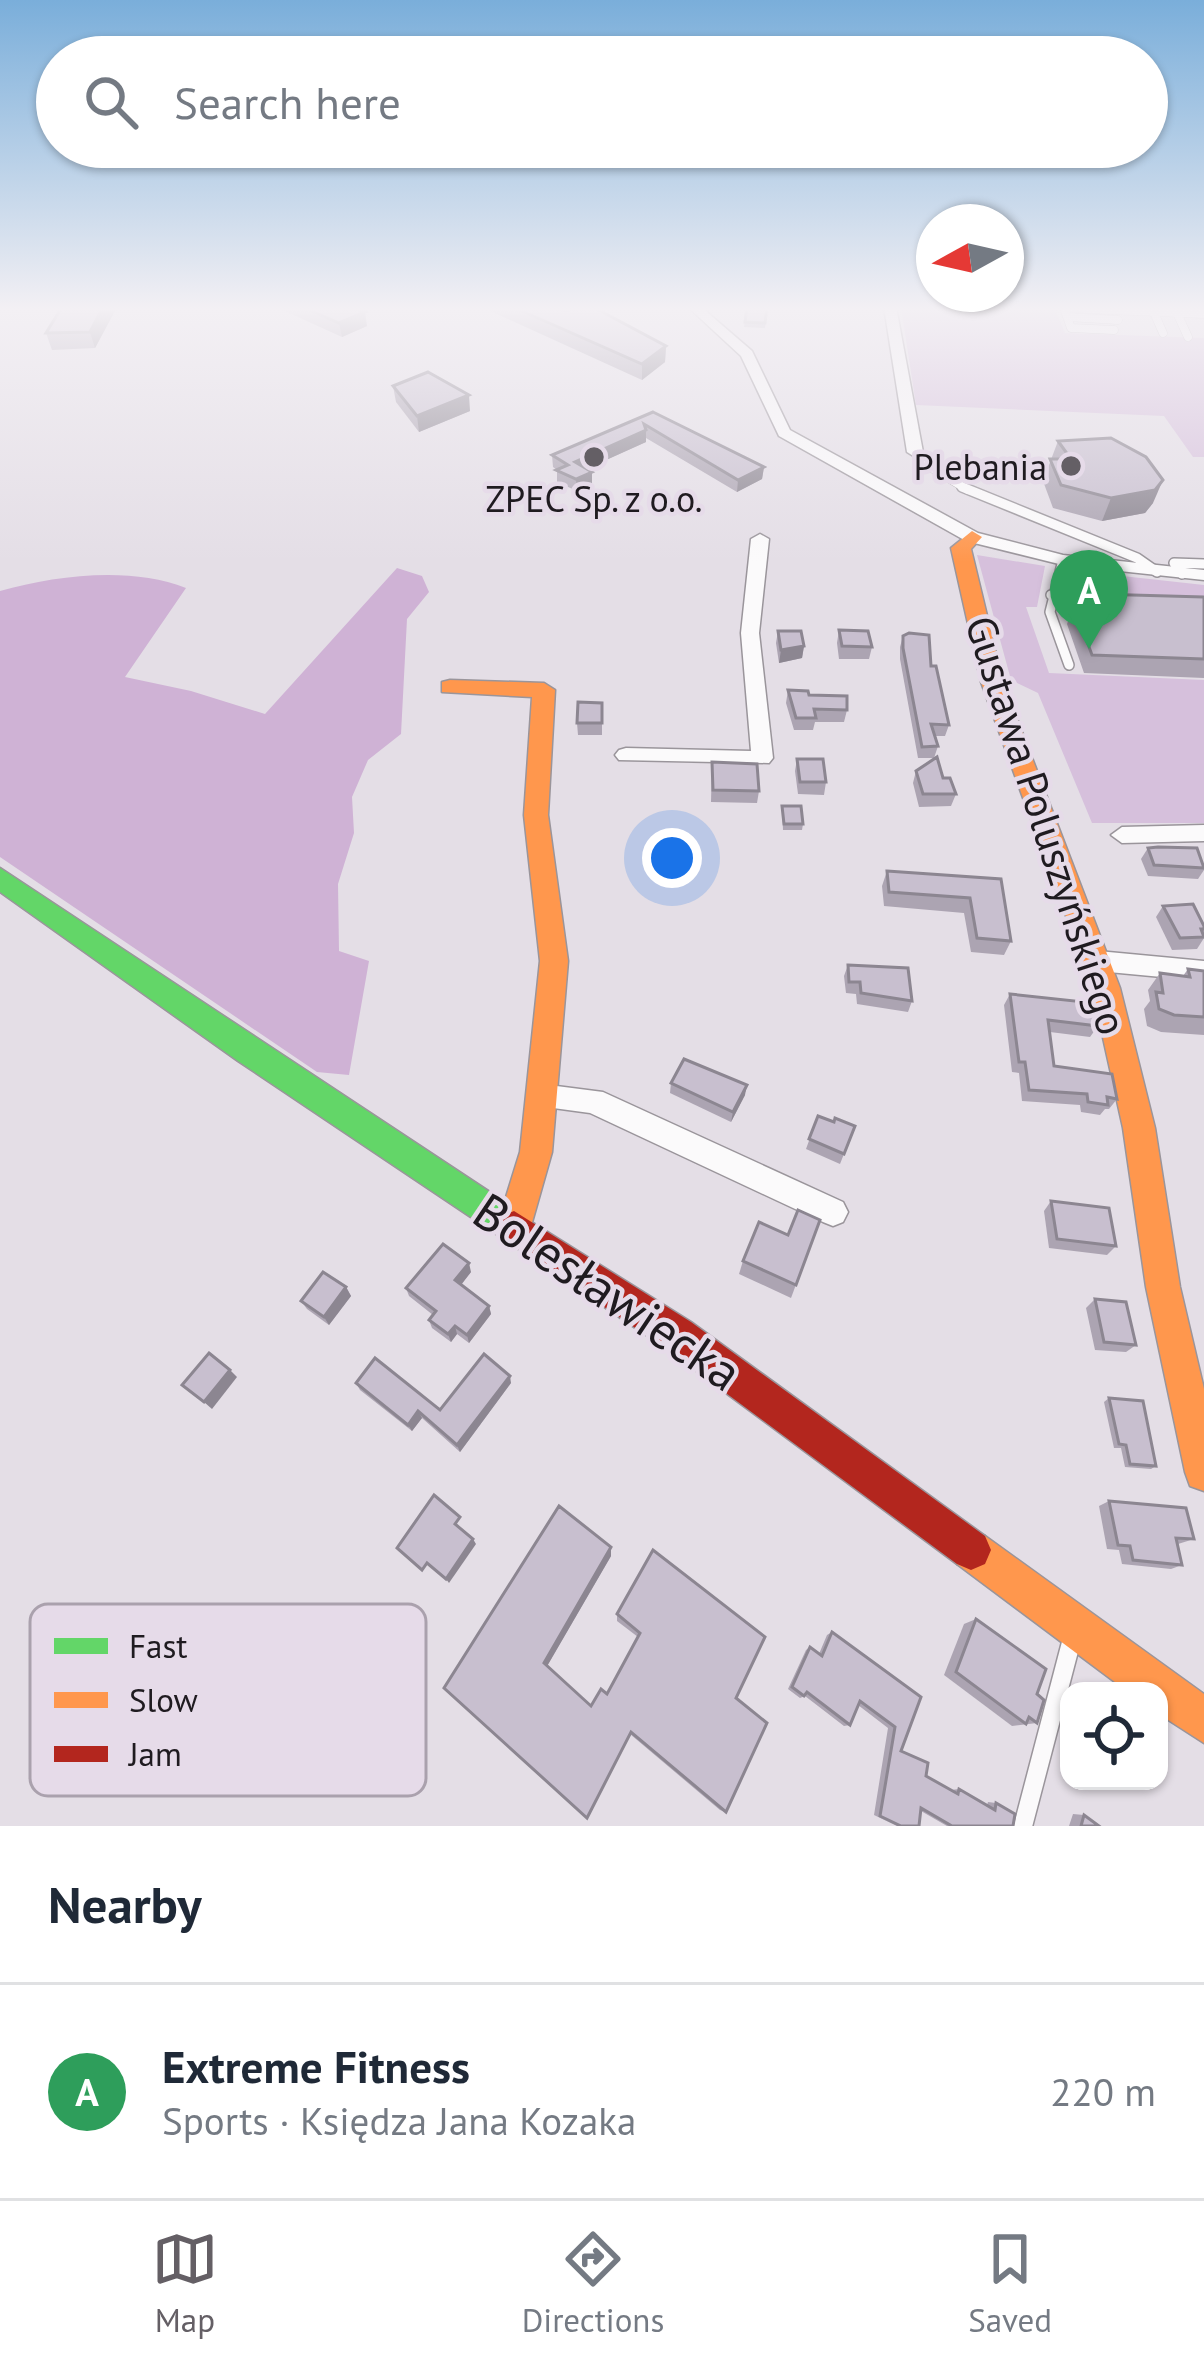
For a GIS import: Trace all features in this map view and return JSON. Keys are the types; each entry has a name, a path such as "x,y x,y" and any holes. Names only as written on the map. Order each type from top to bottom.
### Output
{"street":[{"path":"765,392 784,433 972,536 1063,560 1204,575"},
{"path":"905,392 915,452"},
{"name":"Gustawa Poluszyńskiego","path":"972,536 961,548 992,682 1098,962 1139,1128 1163,1287 1204,1472"},
{"path":"626,755 763,758 750,633 760,539"},
{"path":"450,687 544,690 536,815 554,961 536,1153 514,1226"},
{"path":"1122,835 1204,833"},
{"name":"Bolesławiecka","path":"0,878 249,1052 679,1335 1204,1721"},
{"path":"1098,962 1204,971"},
{"path":"541,1096 593,1101 833,1212"}],"lane":[{"path":"915,452 926,464 989,499 1137,558 1158,572"},
{"path":"1063,560 1051,595 1051,612 1069,665"},
{"path":"1182,574 1174,563 1204,564"},
{"path":"1051,595 1074,602 1118,604"},
{"path":"1022,1826 1076,1626"}],"shaded area":[{"path":"914,392 1204,392 1204,457 1193,457 1164,416 916,405"},
{"path":"977,555 1045,566 1037,607 1026,607 1049,673 1204,680 1204,823 1092,823 1038,693 1011,680"},
{"path":"397,568 422,576 429,592 407,619 401,734 368,760 352,797 354,833 338,884 339,951 369,961 349,1075 317,1072 0,857 0,591 93,575 142,577 186,588 125,677 265,714"},
{"path":"1065,573 1204,585 1204,600 1084,598 1061,586"}],"building":[{"path":"398,392 469,395 417,416"},
{"path":"653,412 764,467 738,480 644,424 646,430 575,462 592,472 576,479 556,470 568,465 552,455"},
{"path":"1111,438 1146,457 1163,480 1155,490 1111,498 1061,485 1050,459 1071,459 1058,441"},
{"path":"1096,594 1204,597 1204,659 1092,655 1074,606 1101,607"},
{"path":"839,630 868,631 872,647 842,646"},
{"path":"778,631 801,631 804,646 781,650"},
{"path":"929,635 931,666 936,666 949,725 931,724 938,746 922,747 903,648 903,636"},
{"path":"788,690 847,696 847,710 814,709 816,718 796,718"},
{"path":"578,702 602,703 602,723 577,723"},
{"path":"937,757 943,778 950,778 956,794 923,794 916,771"},
{"path":"797,759 823,759 826,782 800,782"},
{"path":"712,762 757,764 759,791 713,790"},
{"path":"782,806 801,806 803,824 784,824"},
{"path":"1148,848 1197,848 1204,868 1154,865"},
{"path":"887,871 1001,879 1011,941 977,938 970,898 889,892"},
{"path":"1193,904 1204,937 1180,938 1163,906"},
{"path":"848,965 908,968 912,1001 861,993 860,982 849,982"},
{"path":"1188,969 1204,971 1204,1017 1159,1009 1160,973 1190,977"},
{"path":"1010,994 1094,1003 1098,1026 1048,1020 1054,1066 1112,1074 1117,1099 1107,1097 1108,1105 1088,1102 1087,1094 1029,1090 1025,1062 1019,1062"},
{"path":"684,1059 747,1085 733,1112 671,1083"},
{"path":"818,1116 855,1126 844,1154 809,1139"},
{"path":"1051,1201 1109,1208 1116,1246 1057,1239"},
{"path":"798,1210 820,1220 796,1285 743,1261 759,1222 788,1235"},
{"path":"443,1244 469,1263 455,1280 489,1306 467,1335 455,1326 448,1334 429,1320 436,1311 406,1288"},
{"path":"323,1272 346,1287 324,1317 301,1301"},
{"path":"1095,1299 1126,1302 1136,1345 1104,1342"},
{"path":"209,1353 230,1370 204,1402 182,1385"},
{"path":"484,1354 510,1376 457,1445 418,1411 408,1425 356,1383 375,1358 440,1410"},
{"path":"1109,1398 1143,1401 1156,1466 1130,1464 1126,1445 1119,1444"},
{"path":"434,1495 460,1517 455,1524 473,1539 446,1579 427,1563 422,1570 397,1548"},
{"path":"1109,1501 1186,1508 1194,1539 1176,1538 1182,1565 1133,1560 1130,1546 1118,1545"},
{"path":"559,1506 611,1547 544,1663 591,1706 601,1689 607,1694 640,1633 617,1614 653,1550 765,1637 736,1698 767,1723 726,1812 631,1732 587,1818 444,1688"},
{"path":"976,1619 1046,1669 1037,1694 1044,1700 1037,1723 1029,1717 1026,1724 956,1672"},
{"path":"832,1632 921,1697 901,1751 928,1763 926,1776 958,1794 959,1789 995,1810 996,1803 1015,1814 1013,1826 952,1826 921,1808 919,1826 901,1826 880,1816 895,1727 860,1701 850,1725 807,1692 804,1696 792,1687 810,1647 822,1656"},
{"path":"1084,1815 1099,1826 1081,1826"}],"traffic: fast":[{"path":"0,878 249,1052 514,1227"}],"traffic: slow":[{"path":"972,537 961,548 992,682 1106,988 1139,1128 1163,1287 1204,1472"},
{"path":"450,687 544,690 536,815 554,961 536,1152 514,1226"},
{"path":"971,1550 1204,1721"}],"traffic: jam":[{"path":"514,1227 678,1335 971,1550"}],"place":[{"name":"ZPEC Sp. z o.o.","path":"594,457"},
{"name":"Plebania","path":"1071,466"},
{"name":"Extreme Fitness","path":"1089,649"}]}
